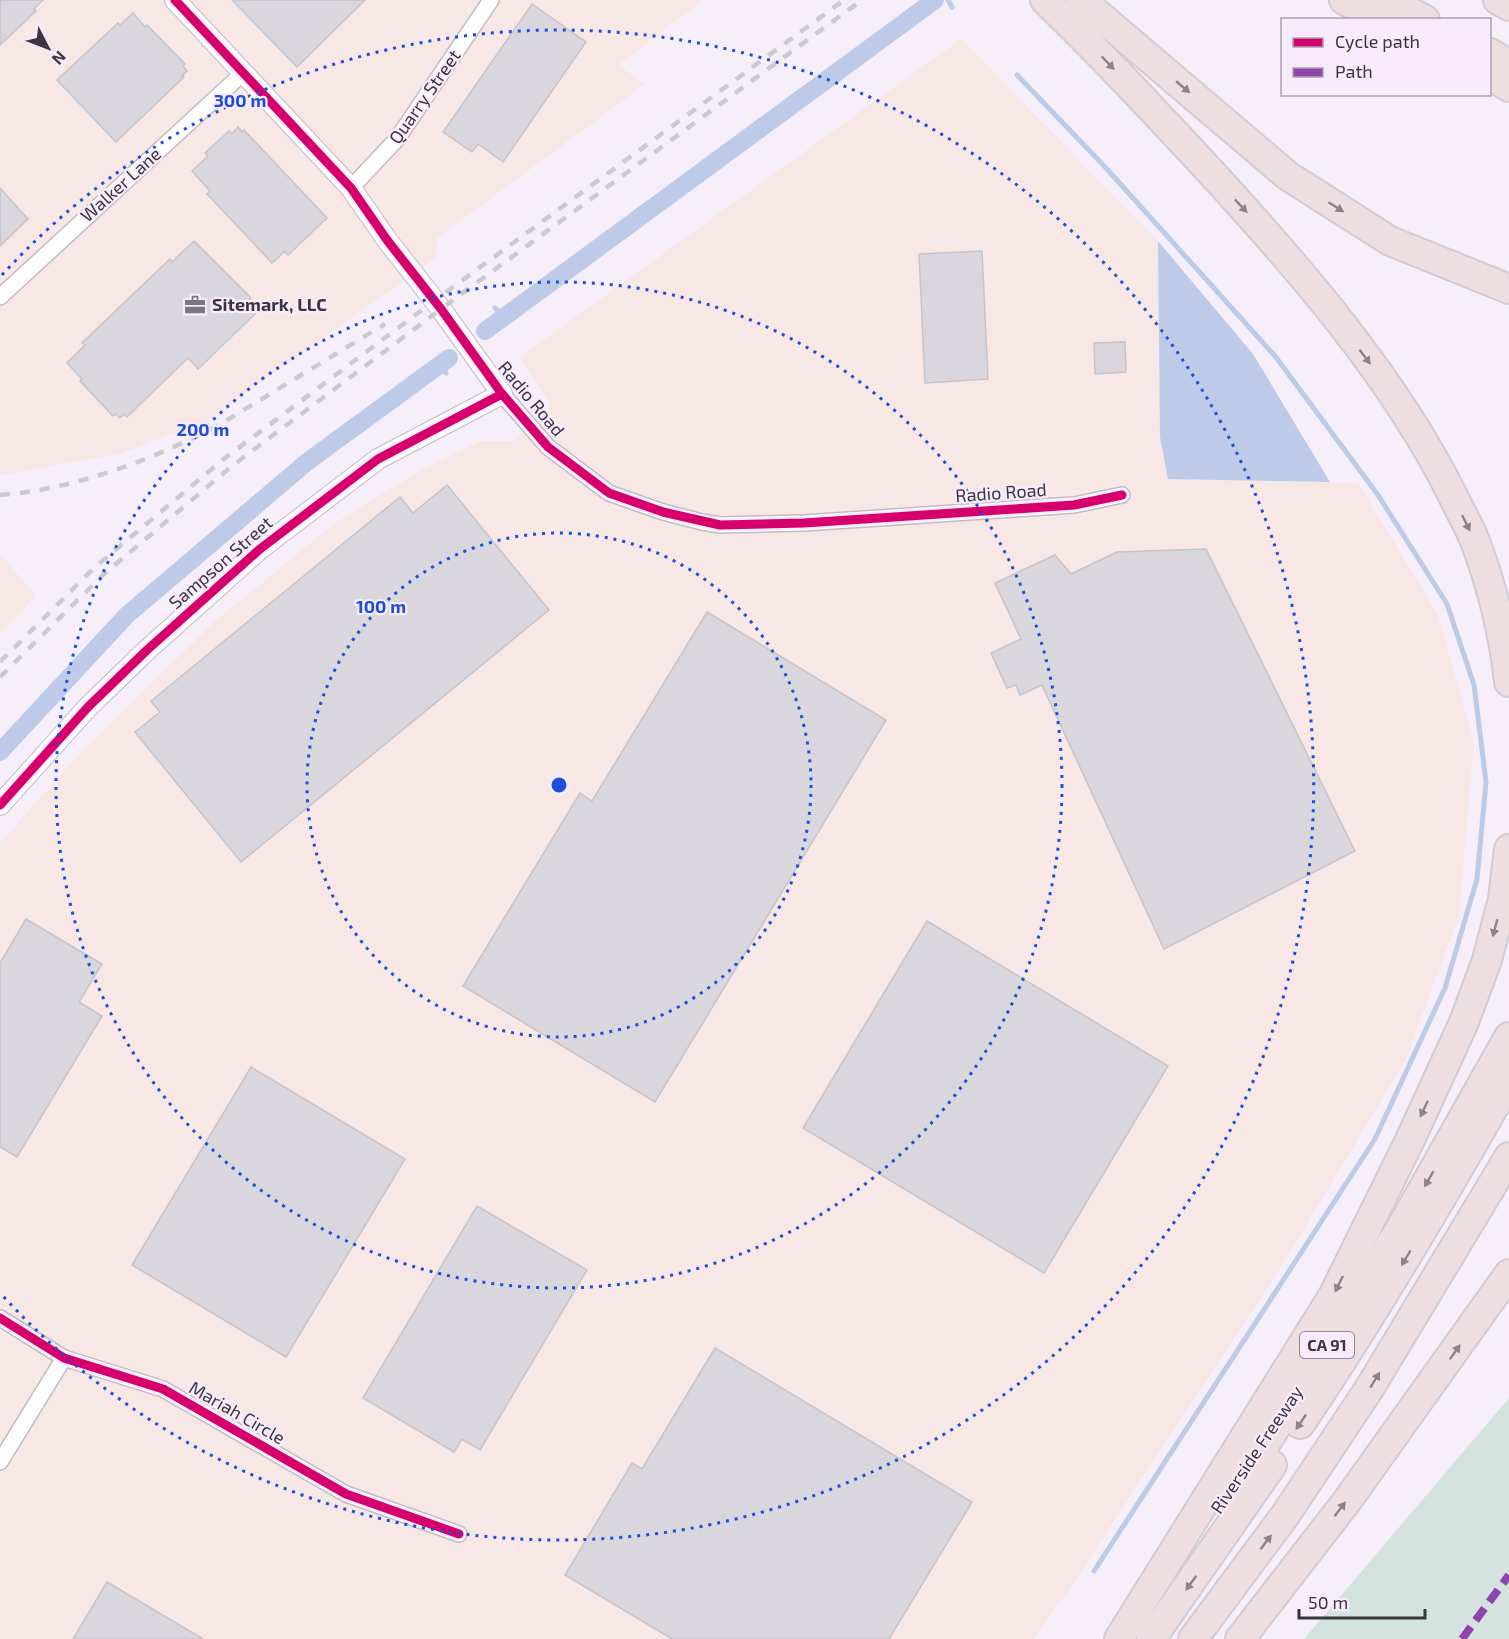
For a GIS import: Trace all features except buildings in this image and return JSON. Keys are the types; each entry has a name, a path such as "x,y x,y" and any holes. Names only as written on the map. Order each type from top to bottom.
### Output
{"highway":[{"path":"1045,0 1080,10 1288,176 1390,241 1509,289"},
{"path":"1344,0 1377,18"},
{"path":"1389,0 1421,18"},
{"path":"1498,0 1509,6"},
{"path":"1080,10 1155,112 1253,218 1335,318 1391,392 1432,455 1474,540 1494,600 1509,682"},
{"path":"1491,55 1509,64"},
{"path":"1491,77 1509,87"},
{"path":"1121,1639 1333,1296 1410,1140 1464,1022 1490,950 1503,899 1509,849"},
{"name":"Riverside Freeway","path":"1121,1639 1264,1446 1401,1228 1509,1037"},
{"path":"1151,1639 1295,1432 1374,1311 1443,1198 1509,1080"},
{"path":"1193,1639 1286,1514 1369,1389 1509,1157"},
{"path":"1240,1639 1347,1500 1509,1274"},
{"path":"1482,1313 1509,1280"}],"street":[{"name":"Radio Road","path":"175,0 351,188 502,394 548,447 609,493 663,512 720,525 804,523 1074,505 1122,495"},
{"name":"Quarry Street","path":"351,188 397,139 491,0"},
{"name":"Walker Lane","path":"0,297 243,73"},
{"name":"Sampson Street","path":"0,806 97,699 147,650 260,549 378,459 502,394"},
{"name":"Mariah Circle","path":"0,1318 64,1358 163,1389 346,1494 459,1534"},
{"path":"0,1462 64,1358"}],"shaded area":[{"path":"0,0 703,0 618,65 645,84 437,238 436,258 206,421 119,454 0,475"},
{"path":"961,39 1158,241 1160,437 1168,479 1358,483 1437,613 1474,741 1459,915 1405,1061 1279,1270 1068,1591 1033,1639 0,1639 0,843 81,752 212,624 335,523 421,470 481,441 513,441 551,406 520,357"},
{"path":"0,554 36,596 0,633"},
{"path":"1509,1398 1509,1639 1304,1639"}],"water":[{"path":"1158,241 1253,354 1330,482 1168,479 1160,437"}],"waterway":[{"path":"485,331 935,0"},
{"path":"948,0 952,7"},
{"path":"1017,75 1106,168 1275,356 1378,495 1447,604 1474,685 1486,782 1477,879 1445,988 1375,1139 1094,1571"},
{"path":"495,308 500,313"},
{"path":"0,752 127,615 307,462 449,358"},
{"path":"441,364 446,373"}],"railway":[{"path":"0,662 95,567 225,458 434,301 844,0"},
{"path":"0,677 103,575 232,466 441,309 862,0"},
{"path":"0,495 28,492 85,479 167,450 219,425 385,324"}],"marked path":[{"path":"1462,1639 1509,1575"}],"cycle path":[{"path":"175,0 351,188 502,394 548,447 609,493 663,512 720,525 804,523 1074,505 1122,495"},
{"path":"0,805 88,707 147,650 260,549 378,459 502,394"},
{"path":"0,1318 64,1358 163,1389 346,1494 459,1534"}],"place":[{"name":"Sitemark, LLC","path":"195,305"}]}
